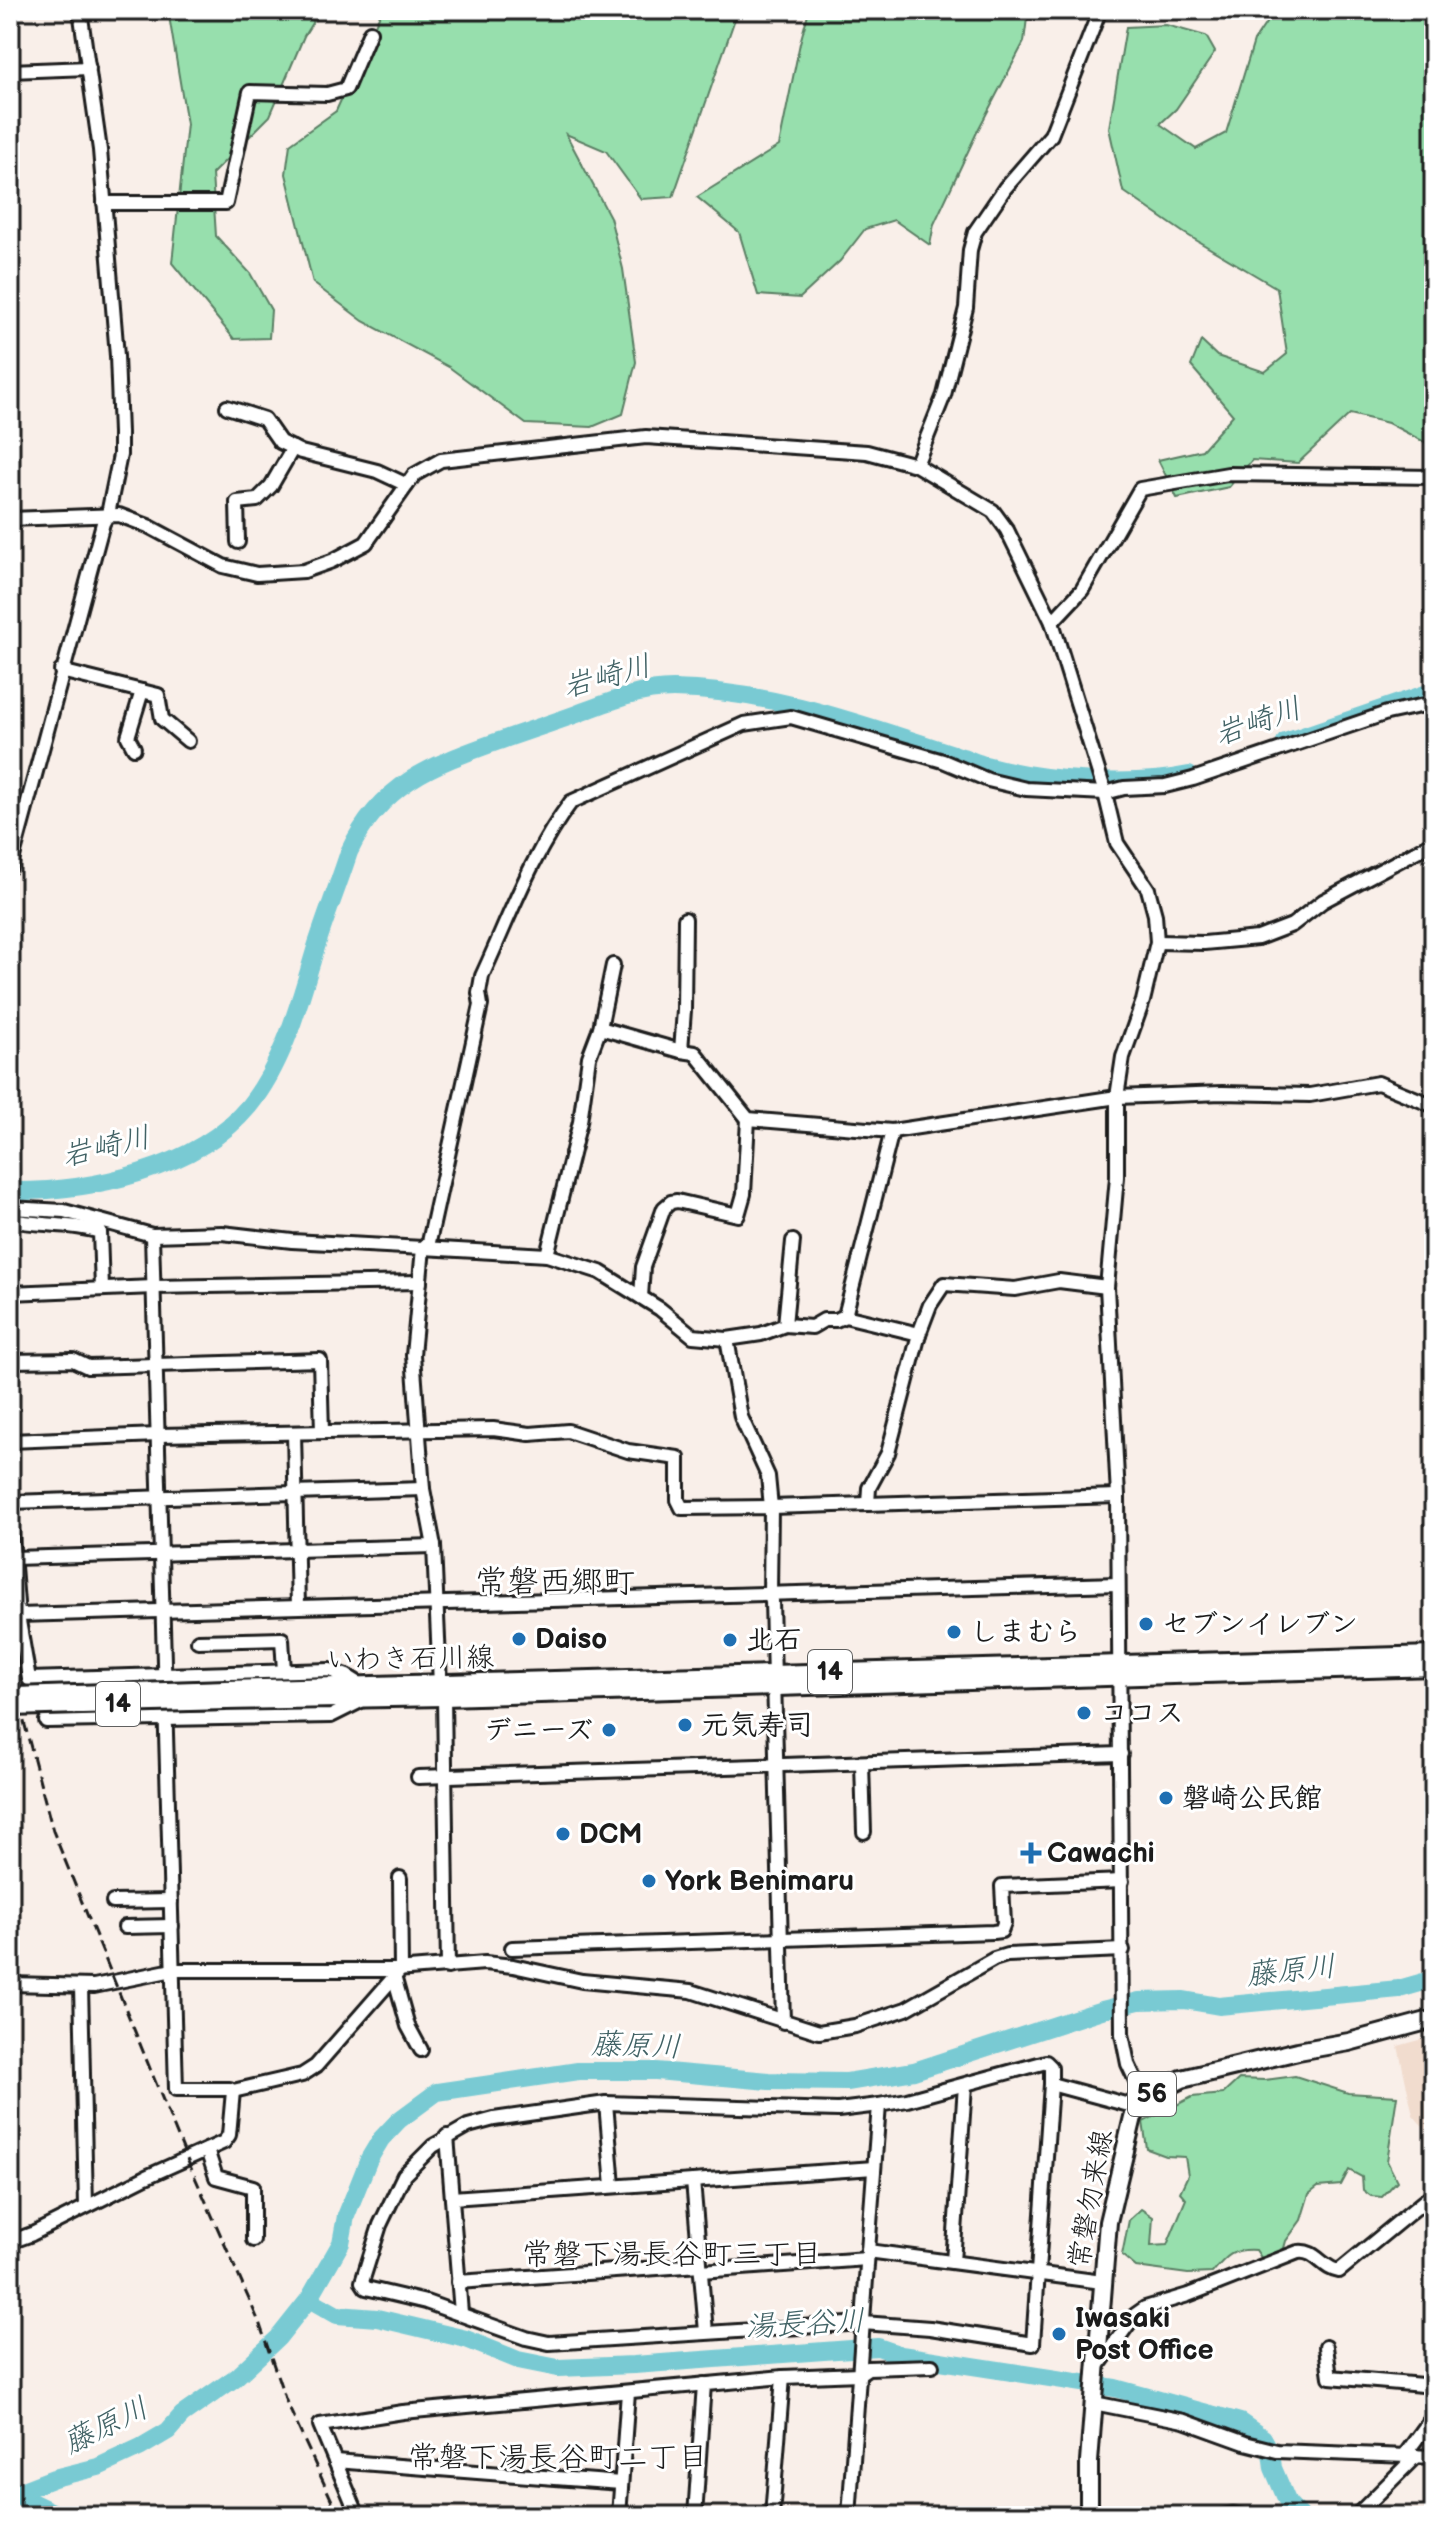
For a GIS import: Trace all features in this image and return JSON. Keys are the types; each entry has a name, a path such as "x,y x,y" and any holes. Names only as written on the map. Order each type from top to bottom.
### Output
{"main road":[{"name":"いわき石川線","path":"10,1696 442,1691 1120,1669 1434,1655"},
{"name":"いわき石川線","path":"1120,1669 1434,1667"},
{"name":"いわき石川線","path":"10,1707 226,1695"},
{"name":"常磐勿来線","path":"1089,2516 1089,2462 1108,2222 1130,2126 1145,2100 1182,2079 1349,2042 1434,2019"}],"street":[{"path":"10,868 61,671 108,514 120,455 104,203 80,10"},
{"path":"916,465 944,395 963,322 970,250 975,232 1005,188 1051,135 1100,10"},
{"path":"104,203 226,203 250,92 327,94 346,89 370,32"},
{"path":"10,71 89,68"},
{"path":"227,407 264,419 280,442 293,448 377,471 407,485"},
{"path":"10,519 108,514 148,526 223,566 257,574 304,571 332,561 366,543 414,475 441,460 646,437 867,452 916,465 993,511 1007,530 1052,622 1097,766 1117,843 1148,889 1155,915 1157,942 1143,1001 1123,1057 1117,1097 1117,1177 1107,1287 1118,1496 1122,2034 1128,2064 1145,2100 1129,2105 1051,2084"},
{"path":"238,542 237,502 257,500 271,486 293,448"},
{"path":"1052,622 1082,590 1140,489 1228,474 1434,477"},
{"path":"61,671 158,695 162,719 188,741"},
{"path":"134,748 128,737 142,691"},
{"path":"448,1967 446,1776 438,1603 434,1546 423,1489 413,1355 423,1248 429,1242 481,1005 479,993 482,976 534,863 571,802 744,724 791,717 943,761 988,780 1026,789 1104,790 1165,786 1193,779 1387,713 1434,703"},
{"path":"1157,942 1204,943 1258,938 1292,925 1323,901 1434,842"},
{"path":"681,1051 685,919"},
{"path":"547,1255 580,1122 589,1057 600,1028 613,965"},
{"path":"600,1028 695,1053 748,1119 744,1194 738,1215 671,1202 664,1208 643,1267 641,1297"},
{"path":"748,1119 892,1131 1117,1097 1222,1093 1310,1095 1378,1083 1434,1106"},
{"path":"845,1316 892,1131"},
{"path":"10,1208 64,1211 152,1235 222,1233 292,1241 547,1255 600,1272 660,1309 693,1336 727,1339 761,1334 785,1325 812,1327 824,1320 845,1316 919,1334"},
{"path":"10,1220 36,1225 77,1225 100,1232 102,1289"},
{"path":"152,1235 176,2089 233,2091 310,2071 398,1972"},
{"path":"785,1325 793,1241"},
{"path":"868,1504 869,1488 888,1453 919,1334 930,1305 944,1284 1015,1289 1059,1281 1107,1287"},
{"path":"10,1293 420,1282"},
{"path":"727,1339 741,1417 768,1476 783,2022"},
{"path":"10,1361 73,1360 88,1367 320,1360 322,1432"},
{"path":"10,1441 322,1432 493,1429 530,1434 568,1431 628,1451 678,1458 680,1504 868,1504 1118,1496"},
{"path":"294,1433 298,1607"},
{"path":"10,1502 423,1489"},
{"path":"10,1518 18,1615 29,1679 330,1670 347,1676 364,1692 331,1716 46,1721"},
{"path":"13,1558 434,1546"},
{"path":"18,1615 1118,1584"},
{"path":"198,1641 282,1639 284,1671"},
{"path":"418,1777 1121,1754"},
{"path":"862,1763 864,1832"},
{"path":"400,1878 398,1972 408,2026 421,2050"},
{"path":"512,1948 993,1932 1001,1931 1004,1923 1002,1886 1122,1881"},
{"path":"113,1902 171,1901"},
{"path":"125,1927 172,1926"},
{"path":"10,1984 106,1984 173,1970 398,1972 485,1963 582,1981 691,1991 819,2032 869,2022 906,2009 994,1959 1007,1955 1123,1950"},
{"path":"81,1986 86,2206"},
{"path":"1046,2062 1051,2067 1033,2344 930,2328 706,2332 549,2343 526,2338 461,2313 366,2288 362,2282 380,2225 404,2175 420,2157 447,2136 468,2126 494,2119 606,2103 838,2110 907,2100 965,2085 1046,2062"},
{"path":"953,2262 965,2085"},
{"path":"10,2242 224,2142 229,2135 233,2091"},
{"path":"606,2103 613,2186"},
{"path":"849,2516 879,2105"},
{"path":"447,2136 461,2313"},
{"path":"207,2150 216,2177 253,2187 253,2240"},
{"path":"452,2198 874,2168"},
{"path":"693,2181 706,2332"},
{"path":"1434,2193 1339,2271 1331,2270 1311,2253 1298,2252 1188,2295 1145,2308 1135,2315 1095,2384 1260,2448 1434,2457"},
{"path":"458,2282 868,2255 953,2262 1102,2282"},
{"path":"1326,2347 1330,2377 1434,2386"},
{"path":"358,2516 320,2425 403,2412 868,2368 932,2366"},
{"path":"772,2516 783,2377"},
{"path":"695,2516 704,2384"},
{"path":"619,2516 628,2392"},
{"path":"1356,2516 1410,2456 1434,2415"},
{"path":"335,2461 621,2483"},
{"path":"1222,2516 1243,2516"}],"shaded area":[{"path":"1434,2036 1434,2132 1426,2130 1413,2115 1398,2046"}],"green space":[{"path":"168,10 320,10 304,36 270,116 212,174 216,236 250,273 271,310 269,338 234,339 172,263 187,124"},
{"path":"382,10 738,10 673,197 641,199 606,151 566,134 610,217 623,269 636,362 623,414 592,427 526,424 449,367 363,321 313,283 286,174 290,144 336,111"},
{"path":"809,10 1028,10 1024,42 934,224 930,245 894,220 865,229 840,261 800,298 758,295 739,232 697,197 779,146"},
{"path":"1271,10 1434,10 1434,447 1388,423 1350,414 1298,463 1252,460 1229,487 1177,498 1158,460 1202,450 1233,415 1191,366 1201,341 1217,356 1265,372 1287,354 1277,288 1184,233 1123,191 1109,128 1126,27 1166,25 1206,36 1215,52 1176,109 1160,124 1196,149 1226,133 1254,41 1272,14"},
{"path":"1295,2076 1348,2093 1397,2096 1387,2161 1397,2181 1382,2197 1371,2196 1363,2190 1362,2177 1349,2170 1341,2185 1318,2187 1309,2194 1301,2220 1286,2241 1281,2259 1262,2259 1256,2250 1241,2250 1226,2258 1212,2273 1188,2274 1136,2267 1122,2255 1129,2220 1141,2209 1153,2217 1151,2246 1167,2245 1186,2199 1180,2192 1188,2175 1185,2157 1166,2156 1147,2149 1143,2122 1192,2097 1223,2094 1239,2079"}],"waterway":[{"name":"岩崎川","path":"10,1191 73,1187 139,1173 171,1161 227,1128 249,1106 273,1069 298,1007 349,852 377,809 393,793 431,768 610,702 660,690 710,691 820,712 1008,771 1114,781 1189,775"},
{"name":"岩崎川","path":"1285,742 1434,691"},
{"name":"藤原川","path":"10,2495 54,2478 98,2467 141,2447 168,2431 182,2415 235,2378 278,2338 309,2299 341,2243 346,2216 369,2159 381,2139 399,2120 437,2092 578,2071 656,2071 769,2081 847,2082 914,2071 1139,2001 1184,2000 1219,2006 1399,1989 1434,1979"},
{"name":"湯長谷川","path":"309,2299 337,2315 377,2318 466,2339 518,2360 558,2368 878,2347 901,2355 1115,2388 1240,2422 1263,2438 1271,2452 1273,2468 1288,2503 1301,2516"},
{"path":"13,2493 61,2516"}],"railway":[{"path":"10,1669 53,1831 187,2159 259,2322 286,2401 339,2516"}],"place":[{"name":"セブンイレブン","path":"1146,1624"},
{"name":"しまむら","path":"954,1632"},
{"name":"Daiso","path":"519,1639"},
{"name":"北石","path":"730,1640"},
{"name":"ココス","path":"1084,1713"},
{"name":"元気寿司","path":"685,1725"},
{"name":"デニーズ","path":"609,1730"},
{"name":"磐崎公民館","path":"1166,1798"},
{"name":"DCM","path":"563,1834"},
{"name":"Cawachi","path":"1031,1853"},
{"name":"York Benimaru","path":"649,1881"},
{"name":"Iwasaki Post Office","path":"1059,2334"}],"district":[{"name":"常磐西郷町","path":"555,1582"},
{"name":"常磐下湯長谷町三丁目","path":"672,2255"},
{"name":"常磐下湯長谷町二丁目","path":"558,2458"}]}
